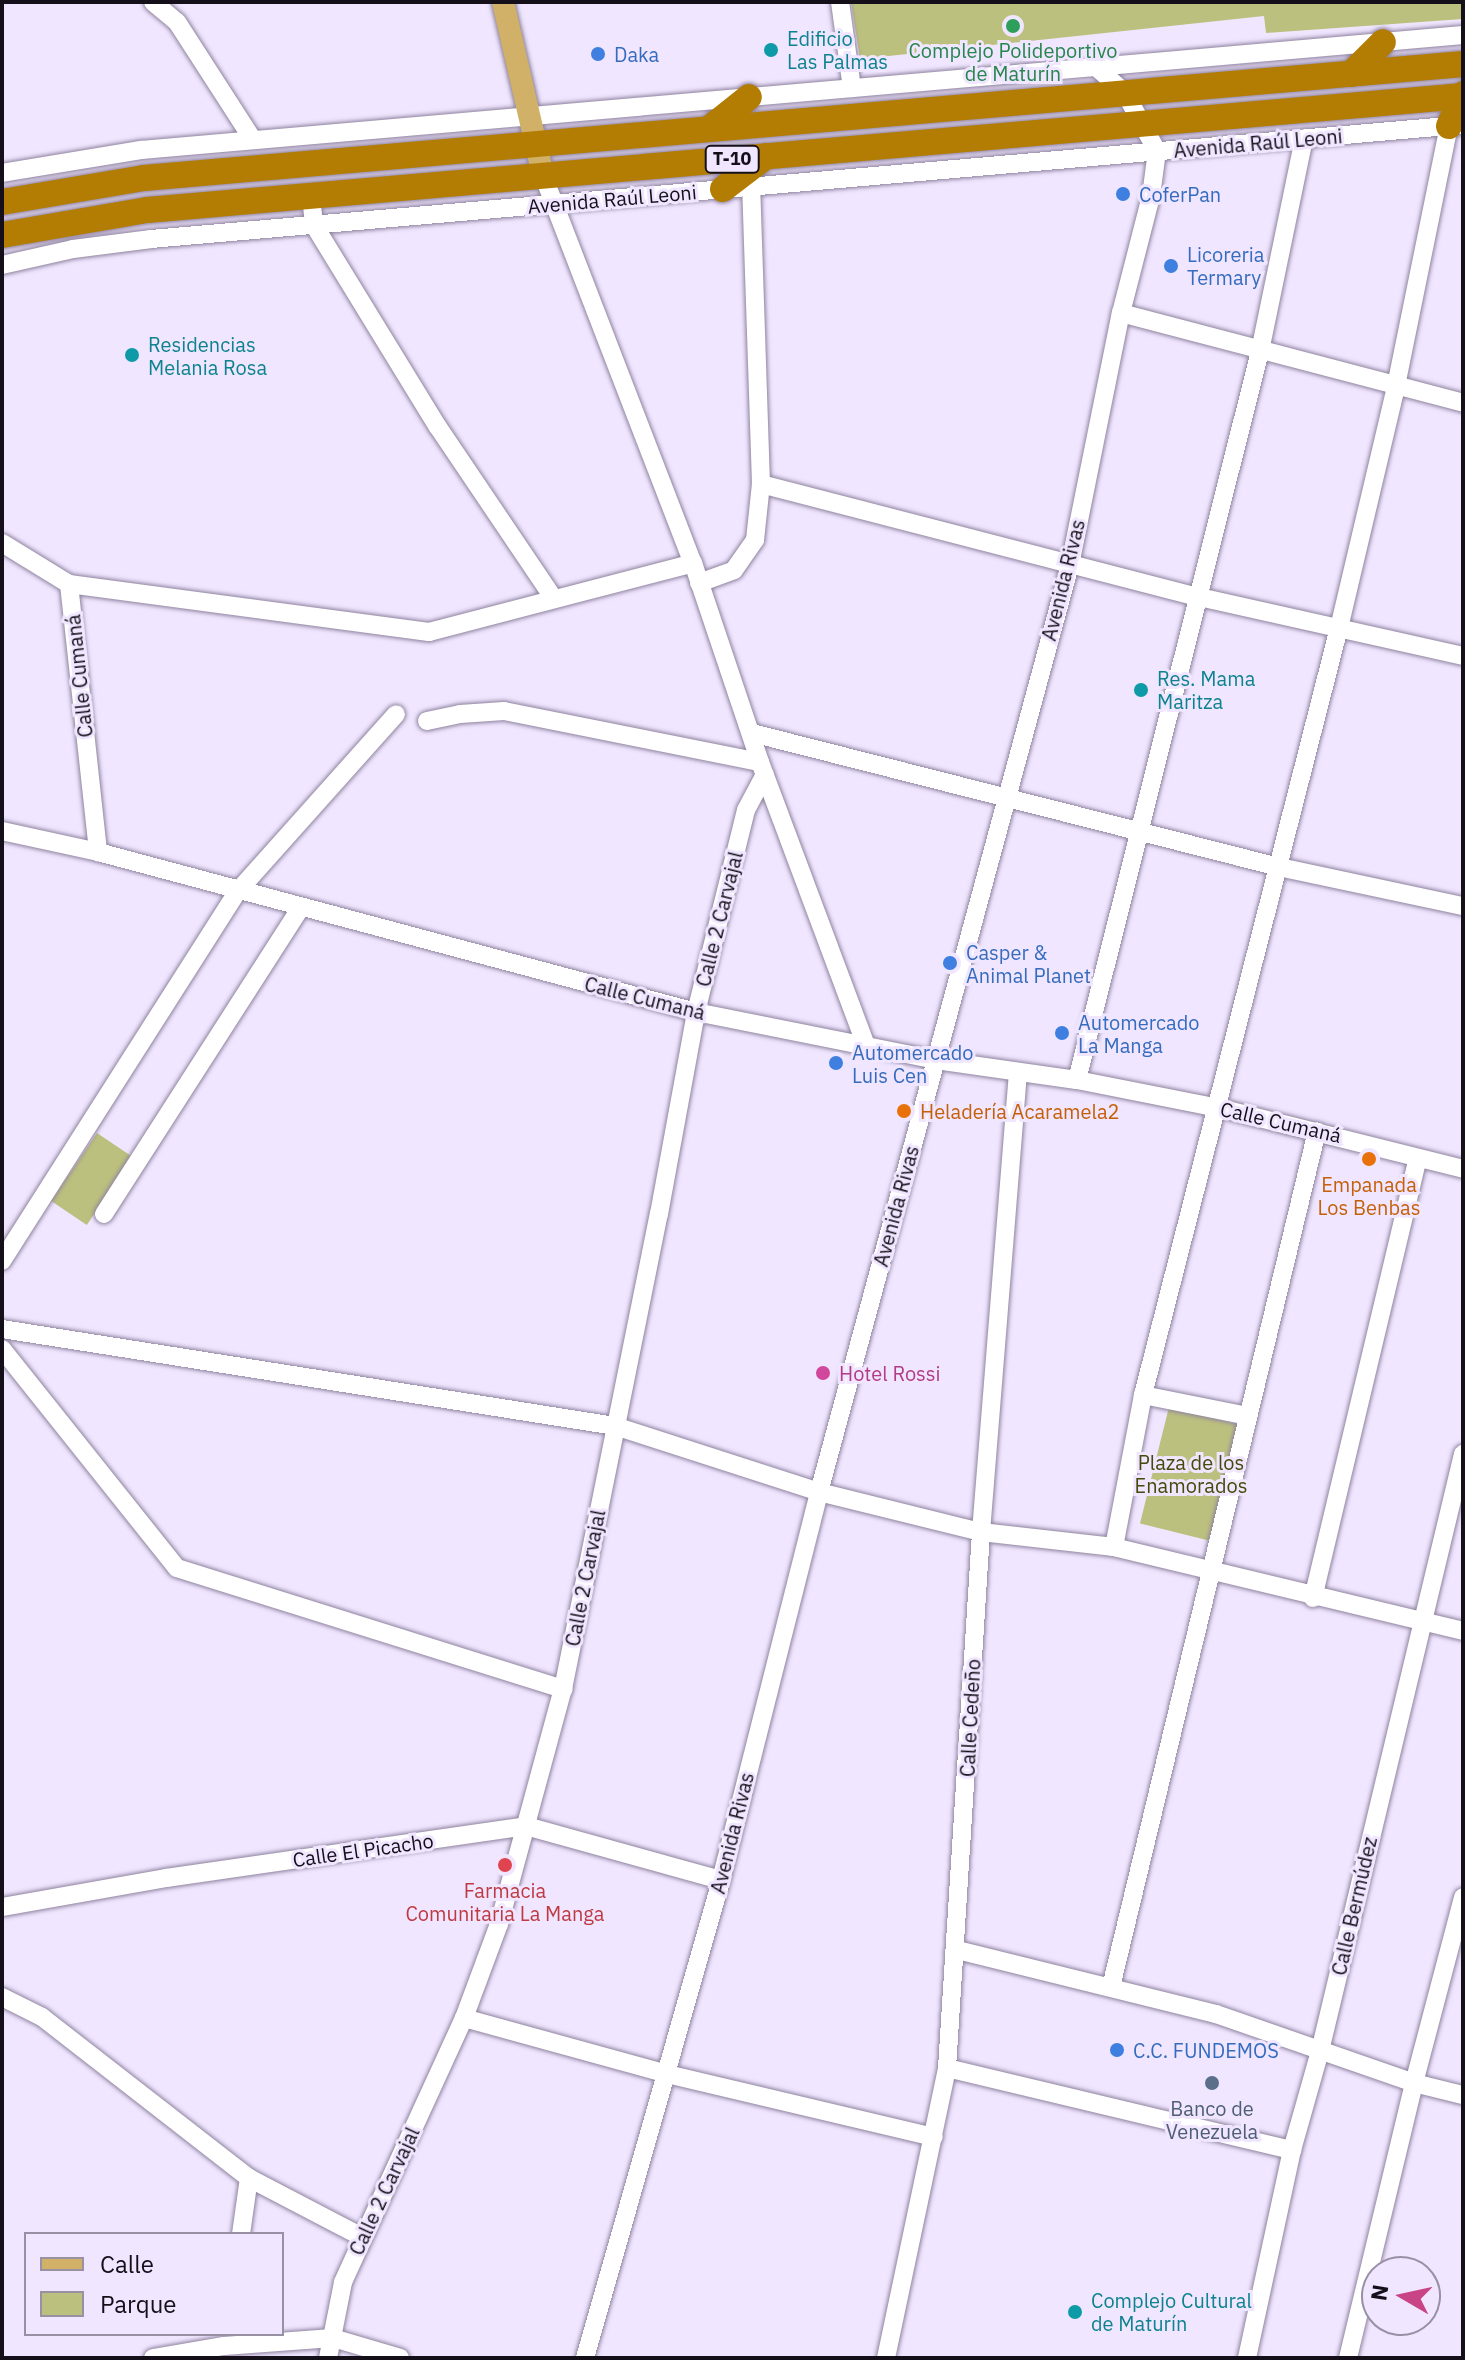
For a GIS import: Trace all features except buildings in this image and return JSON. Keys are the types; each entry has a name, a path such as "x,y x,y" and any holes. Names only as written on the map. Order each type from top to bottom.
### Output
{"highway":[{"path":"1351,74 1383,42"},
{"name":"T-10","path":"2,202 144,178 1463,64"},
{"path":"1456,126 1463,95"},
{"name":"Avenida Raúl Leoni","path":"2,235 134,211 1463,95"},
{"name":"T-10","path":"709,129 749,97"},
{"name":"T-10","path":"723,189 766,156"}],"main road":[{"path":"503,2 543,175"}],"street":[{"path":"153,2 177,22 253,140"},
{"path":"840,2 852,88"},
{"path":"2,173 141,150 1463,35"},
{"path":"1096,67 1125,93 1157,151"},
{"path":"1114,1547 1143,1395 1219,1108 1339,628 1456,126"},
{"name":"Avenida Raúl Leoni","path":"2,265 73,249 151,239 1456,126"},
{"path":"1077,1080 1260,351 1304,139"},
{"name":"Avenida Rivas","path":"585,2358 721,1880 819,1492 1004,799 1070,565 1121,313 1151,196 1157,151"},
{"path":"543,175 693,563 762,768 866,1046"},
{"path":"699,583 734,570 755,540 761,484 751,187"},
{"path":"311,196 314,225 438,427 554,599"},
{"path":"1121,313 1463,403"},
{"path":"761,484 1199,597 1463,656"},
{"path":"2,543 69,584 429,632 693,563"},
{"name":"Calle Cumaná","path":"69,584 98,852 696,1012 936,1060 1077,1080 1219,1108 1463,1169"},
{"path":"427,721 460,714 504,711 762,768"},
{"path":"2,1261 238,891 396,714"},
{"path":"752,733 1279,867 1463,906"},
{"name":"Calle 2 Carvajal","path":"328,2358 343,2282 464,2018 499,1924 526,1826 563,1689 659,1214 696,1012 746,810 762,768"},
{"path":"2,831 98,852"},
{"path":"104,1214 301,907"},
{"name":"Calle Cedeño","path":"886,2358 947,2068 957,1950 981,1532 1018,1072"},
{"path":"1111,1987 1317,1131"},
{"path":"1313,1598 1418,1158"},
{"path":"2,1329 615,1426 819,1492 981,1532 1114,1547 1313,1598 1463,1631"},
{"path":"2,1349 177,1568 563,1689"},
{"path":"1143,1395 1248,1416"},
{"name":"Calle Bermúdez","path":"1247,2358 1292,2150 1320,2051 1463,1454"},
{"name":"Calle El Picacho","path":"2,1907 166,1878 526,1826 721,1880"},
{"path":"1348,2358 1414,2083 1463,1897"},
{"path":"957,1950 1216,2014 1414,2083 1463,2095"},
{"path":"2,1997 42,2017 249,2178 362,2237"},
{"path":"464,2018 667,2074 934,2137"},
{"path":"947,2068 1292,2150"},
{"path":"241,2232 249,2178"},
{"path":"153,2358 224,2346 333,2338 400,2358"}],"green space":[{"name":"Complejo Polideportivo de Maturín","path":"851,2 1463,2 1463,19 1266,33 1264,16 860,59"},
{"path":"97,1133 133,1157 87,1225 51,1201"},
{"name":"Plaza de los Enamorados","path":"1169,1407 1243,1425 1214,1542 1140,1523"}],"place":[{"name":"Complejo Polideportivo de Maturín","path":"1013,26"},
{"name":"Edificio Las Palmas","path":"771,50"},
{"name":"Daka","path":"598,54"},
{"name":"CoferPan","path":"1123,194"},
{"name":"Licoreria Termary","path":"1171,266"},
{"name":"Residencias Melania Rosa","path":"132,355"},
{"name":"Res. Mama Maritza","path":"1141,690"},
{"name":"Casper & Animal Planet","path":"950,963"},
{"name":"Automercado La Manga","path":"1062,1033"},
{"name":"Automercado Luis Cen","path":"836,1063"},
{"name":"Heladería Acaramela2","path":"904,1111"},
{"name":"Empanada Los Benbas","path":"1369,1159"},
{"name":"Hotel Rossi","path":"823,1373"},
{"name":"Farmacia Comunitaria La Manga","path":"505,1865"},
{"name":"C.C. FUNDEMOS","path":"1117,2050"},
{"name":"Banco de Venezuela","path":"1212,2083"},
{"name":"Complejo Cultural de Maturín","path":"1075,2312"}]}
